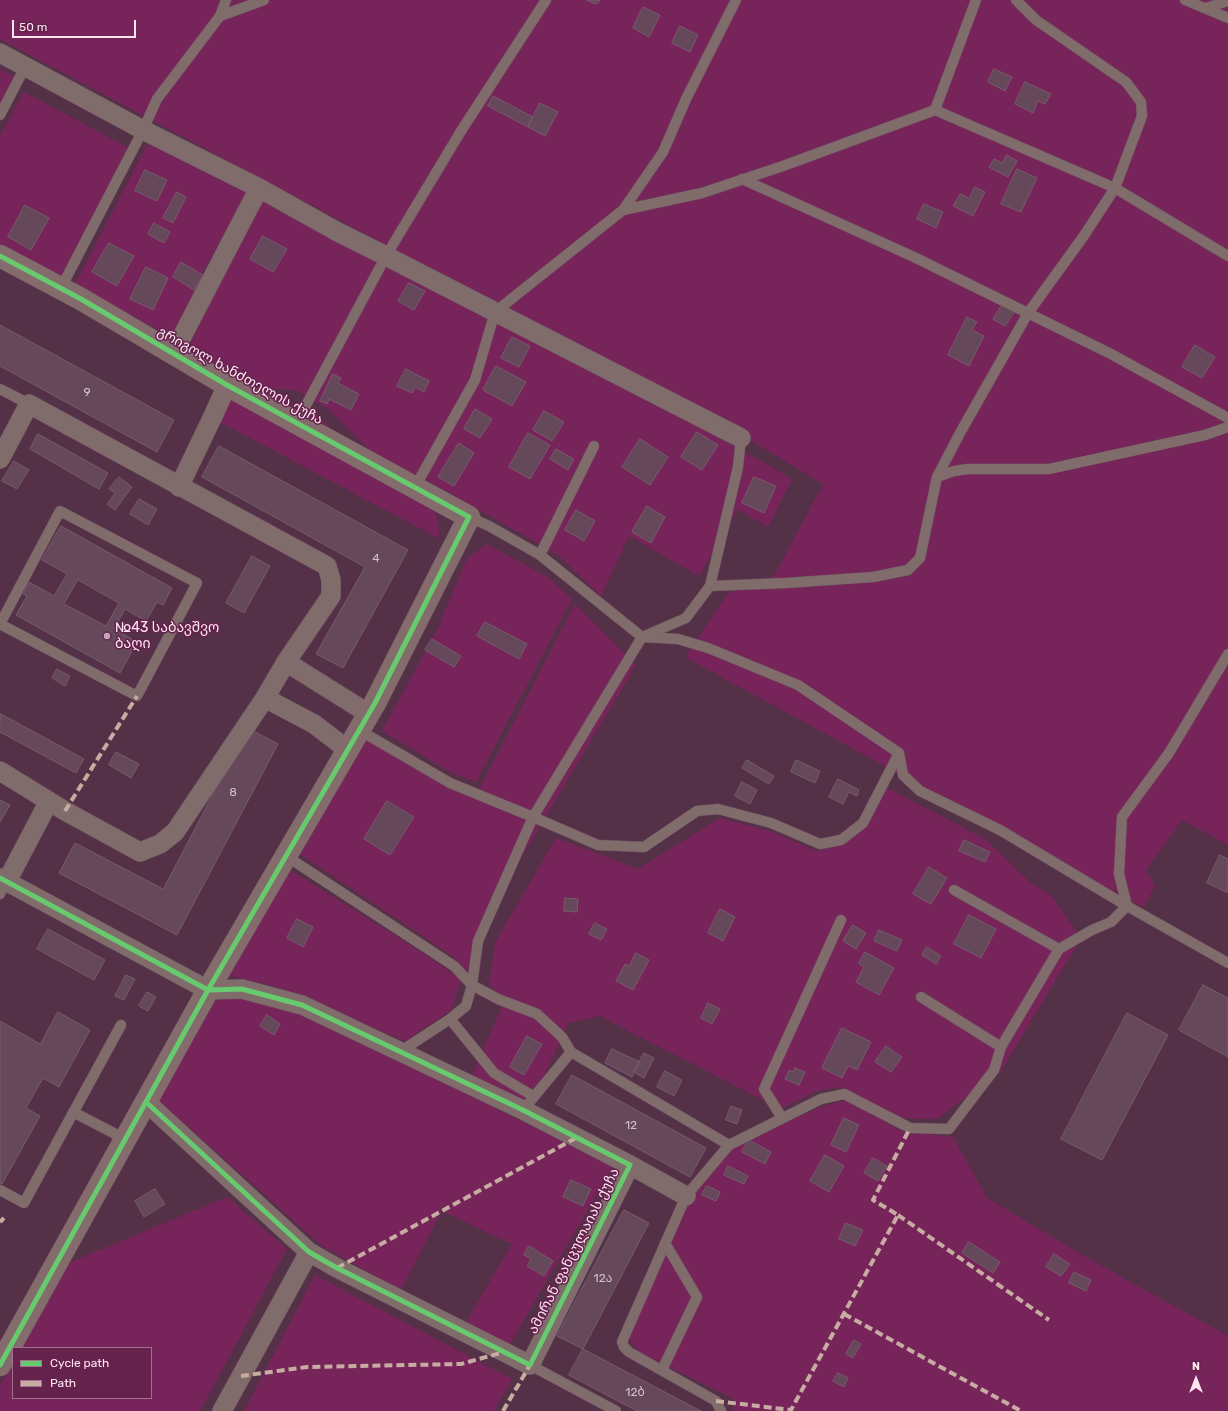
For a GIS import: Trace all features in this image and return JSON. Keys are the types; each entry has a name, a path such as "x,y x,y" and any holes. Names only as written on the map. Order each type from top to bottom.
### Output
{"street":[{"path":"0,54 143,130 259,188 336,231 741,438"},
{"path":"173,354 259,188"},
{"name":"გრიგოლ ხანძთელის ქუჩა","path":"0,256 82,299 227,385 469,517"},
{"path":"179,487 227,385"},
{"path":"0,459 29,404 179,487 327,566 331,580 331,596 286,662 265,698 175,832 160,844 140,852 0,771"},
{"path":"0,1365 208,990 364,722 469,517"},
{"path":"286,662 364,722"},
{"path":"265,698 314,724 348,750"},
{"path":"49,800 2,884 208,990"},
{"name":"ამირან ფანცულაიას ქუჩა","path":"208,990 242,989 302,1005 401,1051 528,1103 630,1165 530,1365"},
{"path":"146,1102 309,1252 337,1268 530,1365"},
{"path":"630,1165 686,1196"},
{"path":"222,1411 309,1252"}],"lane":[{"path":"61,288 143,130 157,99 220,16 226,0"},
{"path":"220,16 264,0"},
{"path":"296,422 386,256 461,131 546,0"},
{"path":"415,487 475,380 495,312 623,210 663,152 686,100 736,0"},
{"path":"935,110 976,0"},
{"path":"710,586 873,577 908,570 920,558 937,477 960,433 1028,313 1083,237 1115,188 1142,116 1141,102 1126,82 1036,20 1016,0"},
{"path":"1185,0 1228,18"},
{"path":"1206,8 1228,1"},
{"path":"0,114 26,67"},
{"path":"623,210 702,193 783,166 935,110 1115,188 1228,256"},
{"path":"742,179 914,257 1028,313 1111,354 1228,418"},
{"path":"0,389 29,404"},
{"path":"937,477 954,471 968,469 1049,469 1205,435 1228,427"},
{"path":"401,1051 450,1019 466,1006 472,985 478,941 533,816 642,637 686,618 710,586 738,467 741,438"},
{"path":"540,555 594,446"},
{"path":"60,511 197,583 137,696 0,624 60,511"},
{"name":"გრიგოლ ხანძთელის ქუჩა","path":"469,517 489,526 540,555 642,637"},
{"path":"642,637 678,639 708,648 798,685 899,753 903,775 920,791 1000,830 1126,906 1228,963"},
{"path":"1126,906 1120,874 1122,816 1169,753 1228,654"},
{"path":"364,722 450,783 533,816 598,845 644,848 697,811 718,808 771,823 820,844 841,840 863,823 899,753"},
{"path":"286,856 454,966 472,985 498,999 537,1014 562,1038 571,1052 729,1146"},
{"path":"954,890 1058,949"},
{"path":"721,1411 716,1401 629,1352 624,1347 622,1342 686,1196 729,1146 821,1098 844,1094 910,1128 949,1129 994,1070 1001,1047 1058,949 1092,930 1111,922 1126,906"},
{"path":"782,1118 764,1089 841,920"},
{"path":"921,997 1001,1047"},
{"path":"450,1019 494,1073 528,1103 571,1052"},
{"path":"0,1190 24,1203 121,1025"},
{"path":"73,1112 125,1139"},
{"path":"662,1370 697,1297 666,1243"},
{"path":"530,1365 616,1411"}],"shaded area":[{"path":"0,0 1228,0 1228,845 1182,820 1146,870 1155,886 1143,907 685,657 728,593 774,576 823,484 738,433 0,39"},
{"path":"0,69 15,77 0,105"},
{"path":"24,92 127,147 63,281 0,248 0,136"},
{"path":"148,143 250,188 204,270 177,339 74,286"},
{"path":"251,191 715,435 792,479 768,527 738,509 699,576 629,536 601,596 558,555 420,476 387,467 328,409 298,391 240,385 187,352 216,290"},
{"path":"276,397 314,412 374,471 434,500 440,539 220,422 231,398"},
{"path":"487,544 549,578 572,599 476,782 452,773 382,731 439,626 467,558"},
{"path":"575,604 636,665 476,934 470,975 454,957 297,852 365,738 475,797"},
{"path":"885,787 985,839 1031,883 1052,896 1081,938 1001,1071 937,1119 900,1118 839,1087 817,1091 780,1109 600,1016 568,1023 532,1104 471,1078 504,1001 489,984 495,943 556,838 638,869 720,818 770,831 817,851 836,847 856,831"},
{"path":"287,868 426,955 461,980 451,1010 405,1041 274,986 227,975"},
{"path":"227,993 296,1012 360,1040 613,1166 509,1346 465,1324 512,1244 442,1211 401,1290 322,1246 158,1100 210,1005"},
{"path":"847,1100 901,1131 953,1137 987,1198 1091,1260 1228,1336 1228,1411 734,1411 732,1398 641,1353 629,1338 690,1198 707,1177 738,1143 823,1106"},
{"path":"227,1197 287,1249 200,1411 0,1411 0,1386 12,1365 12,1399 152,1399 152,1347 22,1347 69,1263"},
{"path":"315,1275 512,1379 494,1411 244,1411"}],"building":[{"path":"587,0 600,0 597,4"},
{"path":"643,7 660,15 649,37 633,28"},
{"path":"680,26 698,35 690,52 672,43"},
{"path":"994,69 1012,77 1005,91 988,82"},
{"path":"1025,82 1051,94 1045,104 1038,101 1033,113 1015,104"},
{"path":"493,96 533,117 528,127 488,106"},
{"path":"540,103 558,112 545,136 528,127"},
{"path":"1007,155 1017,161 1008,177 989,167 994,159 1002,163"},
{"path":"1017,169 1037,178 1021,212 1001,204"},
{"path":"145,170 167,180 157,201 135,191"},
{"path":"975,187 985,192 973,216 953,206 960,194 969,198"},
{"path":"177,192 186,197 173,223 163,218"},
{"path":"924,204 943,212 936,228 917,219"},
{"path":"25,205 49,218 31,250 8,237"},
{"path":"154,223 170,232 164,243 148,234"},
{"path":"263,236 287,249 273,272 250,259"},
{"path":"109,243 134,256 117,286 92,272"},
{"path":"181,262 203,275 194,290 173,277"},
{"path":"146,267 168,278 153,310 130,299"},
{"path":"409,283 425,291 414,310 398,301"},
{"path":"1003,304 1015,311 1005,326 993,319"},
{"path":"967,317 977,322 972,330 984,336 969,366 948,355"},
{"path":"0,325 174,420 157,452 0,366"},
{"path":"512,337 530,346 519,367 501,358"},
{"path":"1195,345 1215,357 1202,378 1182,367"},
{"path":"496,366 526,382 512,406 483,390"},
{"path":"406,369 429,381 424,392 415,387 412,393 397,386"},
{"path":"333,374 341,378 338,383 359,394 351,410 329,399 327,404 320,401"},
{"path":"475,409 492,419 480,438 464,429"},
{"path":"544,411 564,422 552,441 533,430"},
{"path":"697,432 718,445 702,470 681,457"},
{"path":"528,433 550,445 530,479 509,467"},
{"path":"38,434 108,473 99,489 30,449"},
{"path":"640,439 668,457 650,485 622,467"},
{"path":"459,443 474,453 454,486 438,477"},
{"path":"219,446 408,550 343,668 316,654 365,567 202,477"},
{"path":"556,449 574,459 568,470 550,459"},
{"path":"14,461 29,470 17,489 2,481"},
{"path":"119,477 132,487 115,510 107,504 115,493 109,489"},
{"path":"754,477 776,486 764,513 742,503"},
{"path":"139,499 157,509 148,525 130,514"},
{"path":"647,506 665,517 651,543 632,532"},
{"path":"576,510 595,521 584,541 565,530"},
{"path":"61,526 172,588 163,605 157,602 146,621 125,609 114,629 137,642 120,673 16,615 27,596 23,594 29,582 54,596 67,574 42,560","holes":["78,580 119,603 106,626 64,604"]},
{"path":"252,556 270,566 244,613 226,603"},
{"path":"485,622 527,644 519,659 477,636"},
{"path":"432,639 461,656 454,667 425,650"},
{"path":"57,669 70,676 65,686 52,678"},
{"path":"1,714 84,759 76,773 0,732"},
{"path":"248,728 278,744 177,935 59,873 75,843 163,889"},
{"path":"116,752 139,764 131,778 109,765"},
{"path":"747,760 774,776 769,784 742,768"},
{"path":"796,760 820,771 815,783 791,772"},
{"path":"838,779 859,790 857,796 849,792 843,804 829,797"},
{"path":"742,782 757,790 750,804 735,796"},
{"path":"0,800 10,805 0,822"},
{"path":"387,801 414,817 390,855 364,839"},
{"path":"964,840 990,852 985,862 959,851"},
{"path":"1220,855 1228,859 1228,893 1207,883"},
{"path":"929,867 947,878 931,904 913,894"},
{"path":"565,898 578,899 577,912 564,911"},
{"path":"720,909 735,917 723,941 708,933"},
{"path":"969,915 996,929 981,958 954,944"},
{"path":"297,919 313,927 303,947 287,938"},
{"path":"595,923 607,929 601,940 589,934"},
{"path":"853,925 866,933 856,949 843,941"},
{"path":"48,929 105,960 94,980 37,949"},
{"path":"879,930 902,940 897,951 874,941"},
{"path":"927,947 941,956 936,964 922,955"},
{"path":"865,952 894,968 879,995 856,982 864,967 859,964"},
{"path":"636,953 649,960 633,990 616,981 625,964 629,966"},
{"path":"126,975 135,979 124,1000 115,996"},
{"path":"1203,985 1228,998 1228,1057 1179,1030"},
{"path":"147,992 156,997 148,1011 139,1006"},
{"path":"708,1003 720,1009 712,1024 701,1018"},
{"path":"58,1012 90,1030 59,1087 43,1078 26,1108 40,1116 2,1184 0,1183 0,1021 40,1044"},
{"path":"1127,1013 1168,1035 1102,1160 1061,1139"},
{"path":"267,1015 280,1024 274,1035 260,1026"},
{"path":"842,1028 871,1042 857,1070 848,1066 842,1078 822,1068"},
{"path":"527,1036 542,1044 524,1075 510,1067"},
{"path":"886,1046 902,1057 891,1072 875,1062"},
{"path":"612,1049 640,1062 632,1077 605,1063"},
{"path":"644,1053 654,1058 644,1078 634,1072"},
{"path":"795,1068 805,1072 799,1085 785,1079 789,1070 793,1072"},
{"path":"665,1071 682,1080 674,1096 657,1087"},
{"path":"572,1075 706,1148 690,1177 556,1104"},
{"path":"731,1106 742,1110 737,1124 726,1120"},
{"path":"844,1118 859,1125 846,1152 831,1145"},
{"path":"749,1140 771,1152 765,1164 742,1152"},
{"path":"825,1155 844,1166 829,1192 810,1181"},
{"path":"873,1158 887,1166 878,1181 864,1173"},
{"path":"728,1166 748,1176 744,1184 724,1175"},
{"path":"571,1180 591,1189 583,1206 563,1197"},
{"path":"707,1186 720,1192 716,1201 702,1195"},
{"path":"155,1189 165,1204 144,1217 135,1201"},
{"path":"624,1210 649,1223 583,1349 557,1336"},
{"path":"846,1223 863,1230 855,1246 839,1239"},
{"path":"969,1242 1000,1262 993,1273 962,1253"},
{"path":"529,1246 553,1261 544,1276 527,1266 531,1259 524,1255"},
{"path":"1054,1254 1070,1264 1061,1276 1046,1267"},
{"path":"1074,1272 1091,1280 1086,1291 1069,1283"},
{"path":"854,1340 861,1344 853,1358 846,1354"},
{"path":"583,1349 701,1411 637,1411 569,1375"},
{"path":"838,1373 848,1378 844,1387 833,1381"}],"marked path":[{"path":"65,811 137,696"},
{"path":"716,1401 791,1410 898,1215 873,1200 910,1128"},
{"path":"337,1268 576,1138"},
{"path":"898,1215 1049,1320"},
{"path":"0,1222 4,1218"},
{"path":"844,1314 1021,1411"},
{"path":"241,1376 307,1367 461,1364 504,1352"},
{"path":"503,1411 530,1365"}],"cycle path":[{"path":"0,256 81,299 227,385 469,517 375,703 208,990 0,1365"},
{"path":"0,878 208,990 242,989 302,1005 523,1110 630,1165 530,1365 337,1268 309,1252 146,1102"}],"place":[{"name":"№43 საბავშვო ბაღი","path":"107,636"}]}
